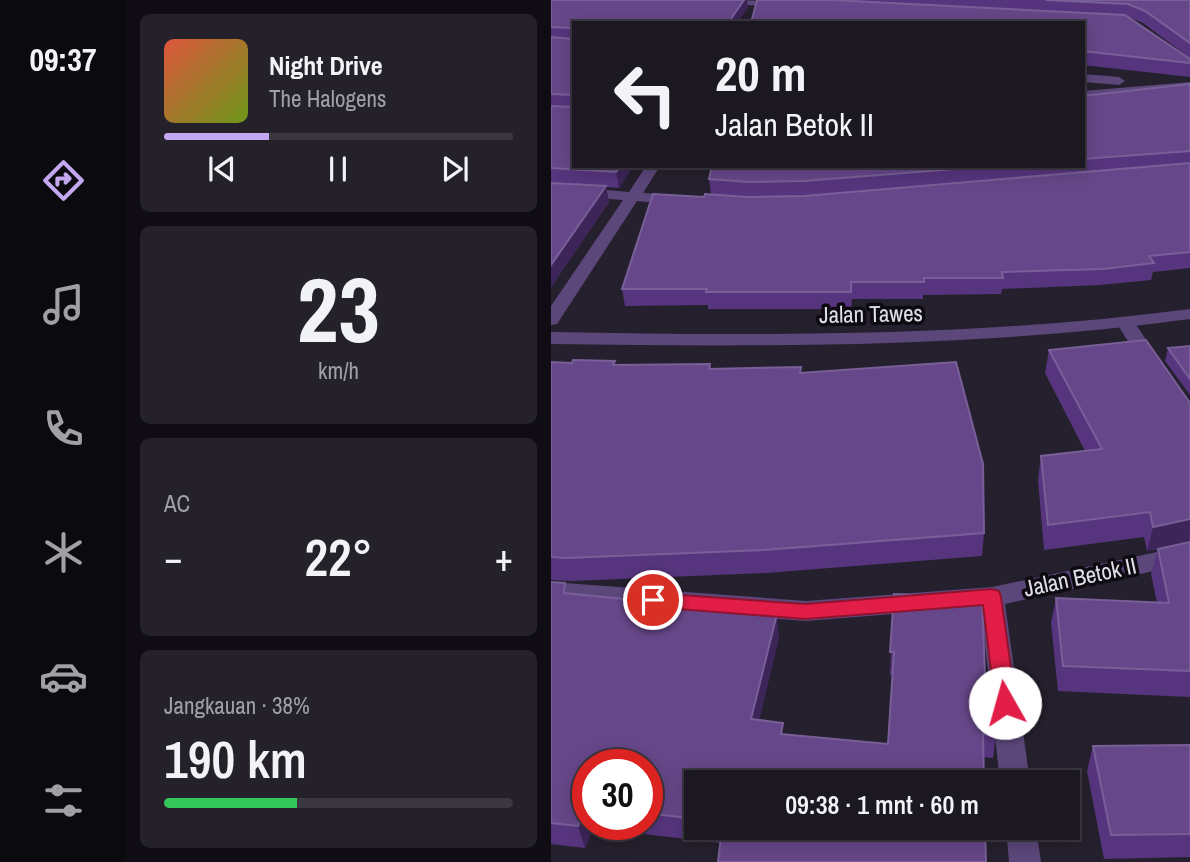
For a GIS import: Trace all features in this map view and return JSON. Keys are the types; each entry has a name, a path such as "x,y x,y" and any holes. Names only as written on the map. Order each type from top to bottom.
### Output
{"street":[{"path":"710,0 793,4"},
{"path":"1085,78 1190,86"},
{"path":"1085,95 1168,86"},
{"path":"551,320 652,168"},
{"path":"551,190 697,201"},
{"name":"Jalan Tawes","path":"551,338 741,341 927,338 1126,324 1190,314"},
{"path":"1126,324 1161,376"},
{"name":"Jalan Betok II","path":"551,592 805,611 992,597 1190,554"},
{"path":"992,597 1014,770"},
{"path":"1022,840 1025,862"}],"building":[{"path":"551,0 744,0 729,21 572,21 572,28 551,27"},
{"path":"757,0 832,0 1125,15 1190,59 1190,63 1085,51 1085,21 752,21"},
{"path":"1046,0 1190,0 1190,43 1145,11 1128,4"},
{"path":"551,37 572,39 572,95 551,94"},
{"path":"1190,84 1190,151 1085,159 1085,96"},
{"path":"551,106 572,107 572,168 619,168 616,172 551,168"},
{"path":"1190,163 1190,252 1149,256 1154,263 1103,269 1002,272 1003,278 851,282 851,292 622,289 653,194 704,197 705,194 747,197 804,196"},
{"path":"712,168 968,168 804,181 748,182 709,179"},
{"path":"551,183 606,186 551,265"},
{"path":"1146,340 1190,403 1190,519 1153,527 1150,512 1048,525 1041,456 1102,449 1049,350"},
{"path":"1190,346 1190,379 1168,348"},
{"path":"573,360 615,361 613,365 710,364 709,369 801,367 800,373 956,362 983,464 984,533 764,550 551,557 551,362 572,363"},
{"path":"1190,542 1190,671 1063,666 1056,598 1169,603 1158,549"},
{"path":"551,582 565,583 564,593 777,614 751,719 783,723 781,734 888,744 894,652 890,652 894,594 982,598 985,675 991,675 996,735 983,734 984,770 684,770 684,818 663,815 663,749 572,749 572,825 551,823"},
{"path":"1190,745 1190,834 1111,835 1093,746"},
{"path":"721,840 985,840 986,862 718,862"}],"route":[{"path":"653,600 805,611 992,597 1005,703"}]}
